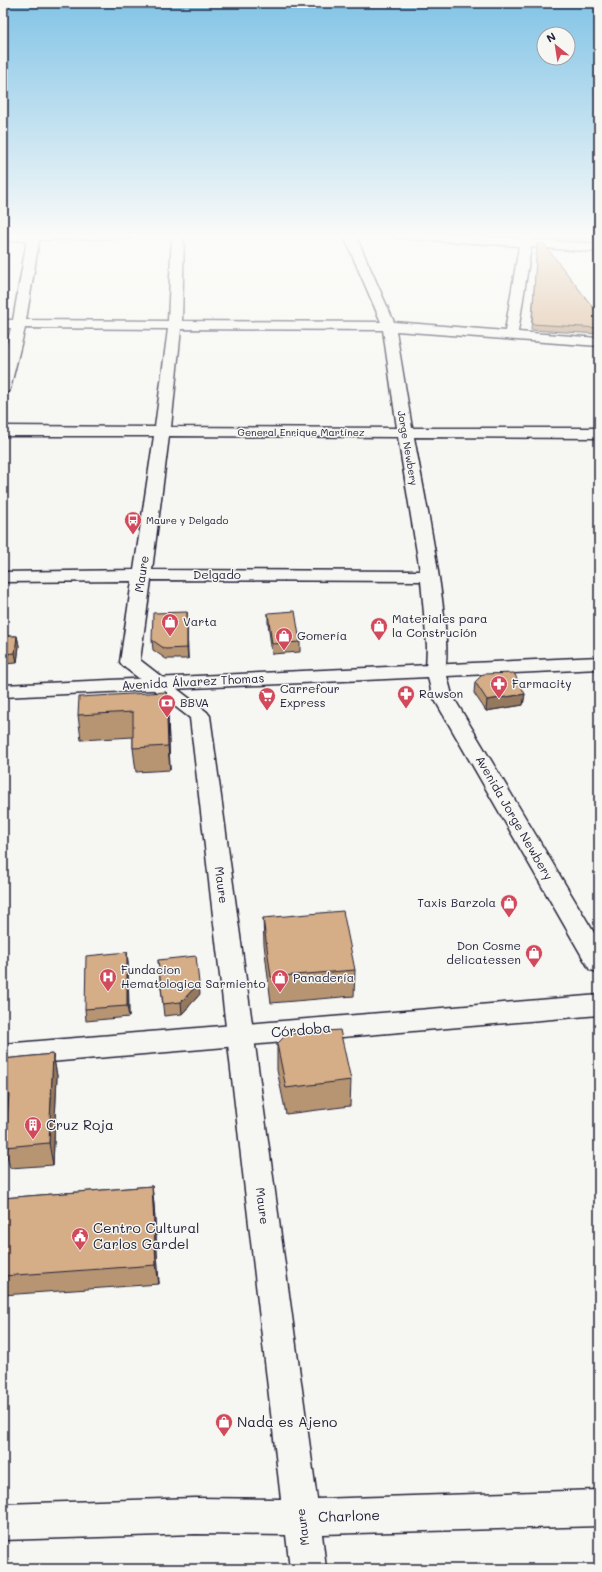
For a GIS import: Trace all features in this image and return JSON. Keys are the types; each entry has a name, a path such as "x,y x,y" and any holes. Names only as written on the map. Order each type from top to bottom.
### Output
{"street":[{"path":"3,388 22,307"},
{"name":"Maure","path":"176,307 165,413 161,431 149,533 141,575 130,662 200,716 308,1569"},
{"name":"Jorge Newbery","path":"381,307 389,326 405,432 430,576 437,646 436,670"},
{"path":"510,334 515,307"},
{"path":"3,324 389,326 510,334 599,342"},
{"name":"General Enrique Martínez","path":"3,431 599,433"},
{"name":"Delgado","path":"3,577 141,575 430,576"},
{"name":"Avenida Álvarez Thomas","path":"3,691 599,663"},
{"name":"Avenida Jorge Newbery","path":"436,670 442,696 599,963"},
{"name":"Córdoba","path":"3,1055 599,1005"},
{"name":"Charlone","path":"3,1522 195,1516 302,1517 599,1508"}],"building":[{"path":"533,307 593,307 599,315 599,328 532,324"},
{"path":"295,611 300,642 272,644 268,613"},
{"name":"Varta","path":"187,612 187,648 165,649 152,640 153,613"},
{"path":"3,636 17,636 15,653 3,654"},
{"path":"514,673 525,694 487,700 475,682 483,674"},
{"path":"166,692 168,746 133,748 133,712 78,715 79,697"},
{"path":"343,911 355,970 271,977 263,918"},
{"name":"Fundacion Hematologica Sarmiento","path":"127,952 127,1006 85,1009 86,956"},
{"path":"196,956 199,983 181,1002 163,1004 158,960"},
{"path":"340,1030 351,1080 286,1088 277,1044 287,1034"},
{"name":"Cruz Roja","path":"53,1054 49,1143 5,1147 9,1094 3,1094 3,1059"},
{"name":"Centro Cultural Carlos Gardel","path":"152,1186 156,1265 3,1276 3,1198"}],"place":[{"name":"Maure y Delgado","path":"133,535"},
{"name":"Varta","path":"170,637"},
{"name":"Materiales para la Construción","path":"379,641"},
{"name":"Gomería","path":"284,651"},
{"name":"Farmacity","path":"499,699"},
{"name":"Rawson","path":"406,709"},
{"name":"Carrefour Express","path":"267,711"},
{"name":"BBVA","path":"167,718"},
{"name":"Taxis Barzola","path":"509,918"},
{"name":"Don Cosme delicatessen","path":"534,968"},
{"name":"Fundacion Hematologica Sarmiento","path":"108,992"},
{"name":"Panadería","path":"280,993"},
{"name":"Cruz Roja","path":"33,1140"},
{"name":"Centro Cultural Carlos Gardel","path":"80,1251"},
{"name":"Nada es Ajeno","path":"224,1437"}]}
